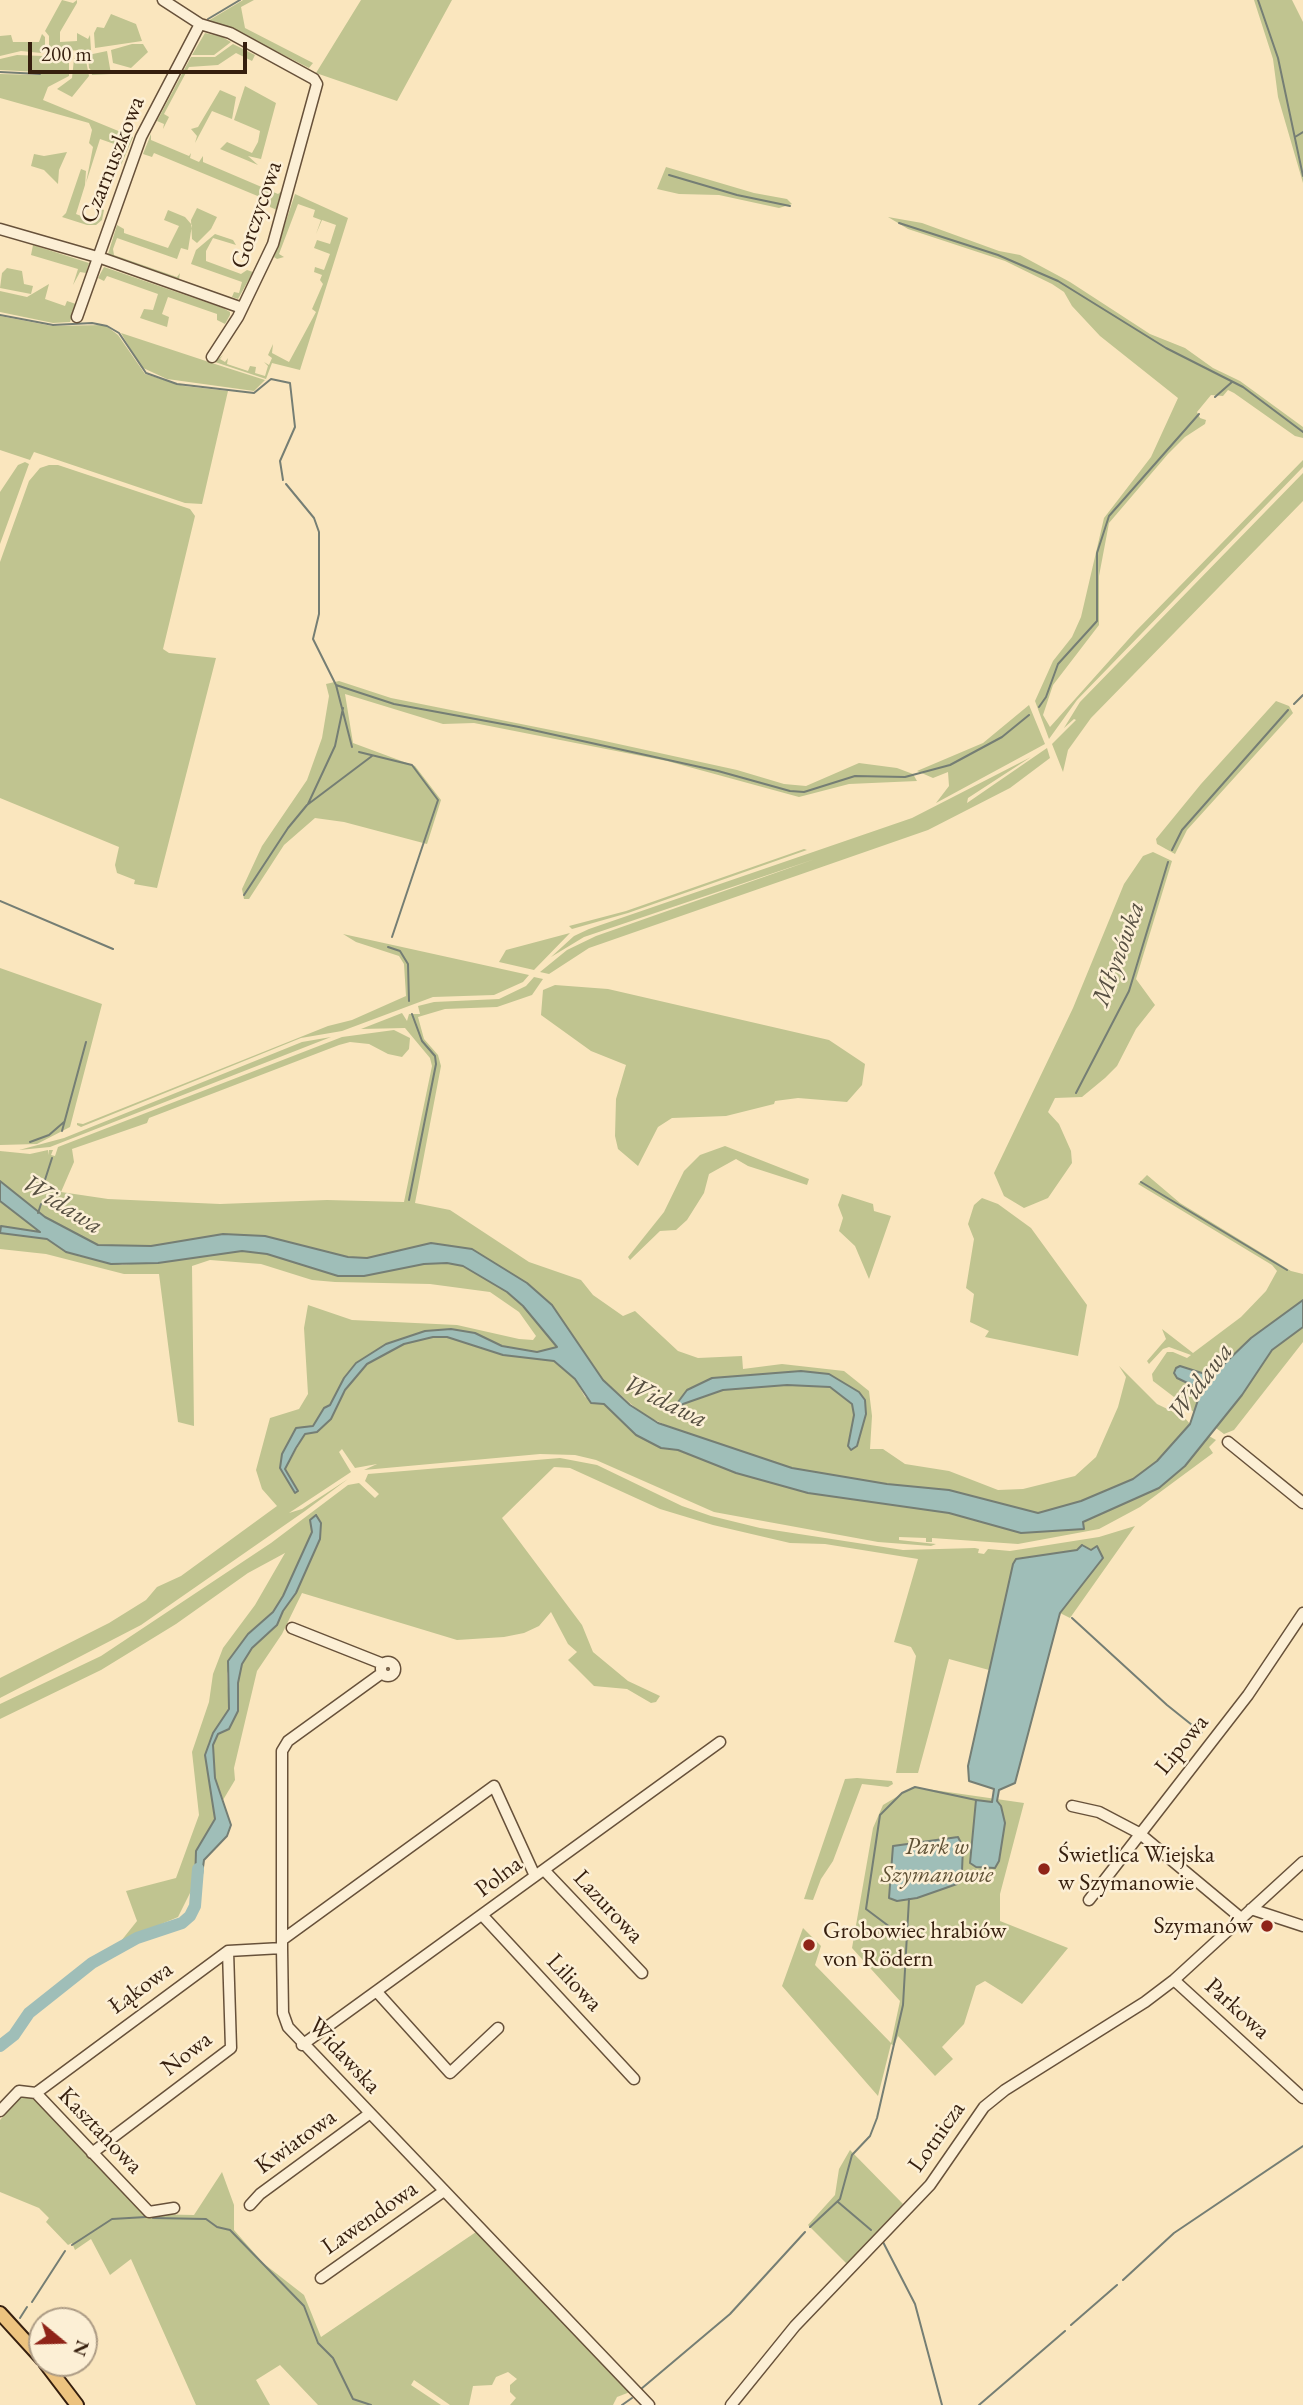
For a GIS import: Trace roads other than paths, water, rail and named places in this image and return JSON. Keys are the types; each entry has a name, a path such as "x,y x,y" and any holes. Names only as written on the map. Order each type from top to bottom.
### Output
{"main road":[{"path":"0,2313 28,2344"},
{"path":"56,2377 77,2405"}],"street":[{"path":"163,0 200,24"},
{"name":"Gorczycowa","path":"200,24 230,33 314,79 317,90 283,216 267,259 242,308 212,357"},
{"name":"Czarnuszkowa","path":"77,317 141,137 200,24"},
{"path":"0,229 97,257 242,308"},
{"path":"1228,1442 1303,1503"},
{"name":"Lipowa","path":"1088,1900 1248,1696 1303,1613"},
{"name":"Widawska","path":"292,1628 382,1668 283,1747 282,1944 284,2013 288,2026 302,2045 649,2405"},
{"name":"Polna","path":"302,2045 720,1742"},
{"path":"228,1951 282,1944 494,1786 535,1877"},
{"path":"1072,1806 1099,1812 1139,1833 1245,1914 1303,1926"},
{"path":"1245,1914 1303,1862"},
{"name":"Lazurowa","path":"544,1870 642,1973"},
{"name":"Lotnicza","path":"731,2405 795,2326 930,2185 984,2107 1005,2090 1145,2002 1174,1980 1245,1914"},
{"name":"Liliowa","path":"482,1916 634,2079"},
{"name":"Łąkowa","path":"36,2093 228,1951"},
{"name":"Nowa","path":"92,2153 231,2048 228,1951"},
{"name":"Parkowa","path":"1174,1980 1303,2098"},
{"path":"377,1992 450,2073 498,2028"},
{"name":"Kasztanowa","path":"0,2111 19,2091 36,2093 149,2212 174,2208"},
{"name":"Kwiatowa","path":"250,2205 260,2194 369,2114"},
{"name":"Lawendowa","path":"321,2278 444,2191"}],"water":[{"name":"Widawa","path":"0,1181 45,1217 98,1245 151,1246 223,1234 265,1236 348,1257 367,1258 431,1243 472,1249 527,1283 552,1305 603,1380 630,1405 658,1423 792,1468 887,1484 949,1490 1038,1513 1081,1501 1133,1479 1157,1461 1190,1424 1199,1397 1200,1389 1177,1378 1174,1373 1176,1368 1180,1366 1205,1374 1221,1367 1251,1338 1303,1300 1303,1327 1272,1350 1242,1395 1185,1466 1159,1488 1083,1522 1084,1529 1021,1533 949,1513 808,1493 736,1473 678,1450 661,1448 636,1435 604,1404 591,1403 575,1379 554,1361 503,1355 447,1337 433,1337 404,1344 367,1364 345,1390 331,1419 317,1432 305,1434 296,1448 285,1469 298,1491 295,1493 280,1468 282,1454 296,1428 313,1426 324,1408 330,1405 344,1378 356,1363 386,1344 425,1331 451,1329 475,1333 502,1346 537,1352 557,1347 523,1306 507,1292 463,1266 447,1263 424,1264 364,1276 338,1276 267,1254 242,1251 158,1263 111,1264 66,1252 47,1239 0,1233 1,1226 40,1232 0,1201"},
{"path":"801,1371 829,1374 859,1392 865,1400 866,1414 857,1446 851,1450 848,1446 854,1415 852,1404 830,1387 787,1385 723,1390 683,1404 679,1413 672,1410 687,1390 712,1378"},
{"path":"316,1515 321,1523 320,1539 296,1593 277,1625 252,1648 242,1664 238,1683 238,1711 229,1729 218,1734 213,1745 215,1778 231,1825 227,1836 204,1860 201,1882 195,1883 196,1851 215,1819 205,1755 213,1733 229,1709 228,1661 248,1634 273,1612 283,1596 312,1532 310,1520"},
{"path":"1082,1545 1091,1550 1097,1546 1103,1558 1060,1613 1015,1783 999,1790 997,1801 1005,1823 999,1861 995,1868 976,1867 970,1863 976,1800 992,1802 994,1789 969,1781 968,1766 1013,1564 1016,1559 1077,1550"},
{"path":"958,1837 963,1847 962,1871 957,1884 917,1898 897,1901 889,1898 893,1846"}],"waterway":[{"path":"208,19 240,0"},
{"path":"1258,0 1278,58 1303,176"},
{"path":"0,72 40,74"},
{"path":"1295,137 1303,132"},
{"path":"669,175 737,195 790,206"},
{"path":"899,223 998,255 1058,281 1166,348 1243,387 1303,432"},
{"path":"0,315 53,325 92,323 107,326 119,333 146,373 177,384 254,393 271,379 290,383 295,427 280,461 283,480"},
{"path":"1215,397 1232,382"},
{"path":"1039,707 1046,697 1058,664 1097,621 1097,553 1109,516 1199,414"},
{"path":"286,484 314,518 319,532 319,614 313,639 336,685 352,747"},
{"path":"336,685 394,704 519,727 718,771 790,791 804,792 855,776 905,777 950,765 1002,737 1029,715"},
{"name":"Młynówka","path":"1294,704 1303,695"},
{"path":"308,804 335,746 343,708"},
{"name":"Młynówka","path":"1172,850 1182,830 1288,710"},
{"path":"359,752 412,765 438,800 392,937"},
{"path":"244,895 288,828 307,805 372,756"},
{"name":"Młynówka","path":"1076,1093 1129,991 1168,862"},
{"path":"0,901 113,949"},
{"path":"388,947 400,951 408,964 409,1001"},
{"path":"409,1200 436,1064 435,1056 422,1041 412,1014"},
{"path":"62,1131 86,1042"},
{"path":"30,1142 49,1135 64,1122"},
{"name":"Widawa","path":"43,1186 52,1158"},
{"path":"1141,1182 1287,1270"},
{"name":"Widawa","path":"38,1213 41,1204"},
{"path":"1072,1618 1167,1705 1202,1733"},
{"path":"906,1939 866,1909 880,1815 902,1793 915,1787 976,1800"},
{"path":"0,2046 14,2035 29,2013 92,1963 137,1938 182,1923 190,1916 195,1906 198,1869"},
{"path":"810,2227 840,2199 852,2155 870,2136 877,2118 903,2005 909,1899"},
{"path":"1123,2280 1174,2233 1303,2146"},
{"path":"838,2202 871,2230"},
{"path":"72,2245 112,2219 146,2217"},
{"path":"153,2218 206,2219 217,2227 230,2230 304,2306 318,2343 333,2358 353,2399 371,2405"},
{"path":"641,2389 730,2314 805,2232"},
{"path":"883,2242 915,2304 942,2405"},
{"path":"32,2302 65,2251"},
{"path":"1071,2325 1117,2285"},
{"path":"20,2318 27,2307"},
{"path":"979,2405 1065,2331"},
{"path":"622,2405 632,2398"}],"place":[{"name":"Świetlica Wiejska w Szymanowie","path":"1044,1869"},
{"name":"Szymanów","path":"1267,1926"},
{"name":"Grobowiec hrabiów von Rödern","path":"809,1945"}],"park label":[{"name":"Park w Szymanowie","path":"937,1861"}]}
